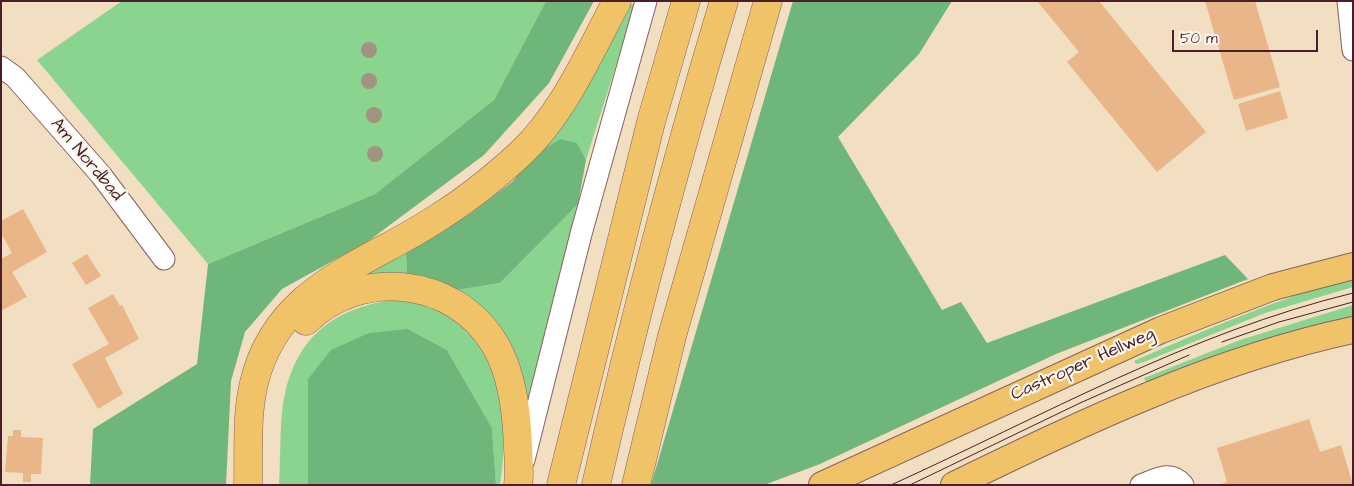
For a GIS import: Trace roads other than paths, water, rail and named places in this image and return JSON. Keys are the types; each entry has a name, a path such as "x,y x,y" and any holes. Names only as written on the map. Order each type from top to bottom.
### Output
{"highway":[{"path":"246,485 254,383 274,332 288,314 307,296 346,269 439,218 483,186 521,153 555,112 584,66 617,1"},
{"path":"561,485 651,122 686,1"},
{"path":"596,485 619,382 686,129 724,1"},
{"path":"636,485 674,326 768,1"},
{"path":"265,485 268,402 274,372 294,336 316,312 336,299 377,286 398,285 431,292 466,310 494,342 503,363 516,411 519,480"}],"main road":[{"name":"Castroper Hellweg","path":"822,485 1161,330 1273,287 1353,266"},
{"path":"954,485 1130,402 1258,355 1353,330"}],"street":[{"path":"519,480 581,234 646,1"},
{"path":"1348,1 1353,50"},
{"name":"Am Nordbad","path":"1,68 15,77 101,175 164,259"},
{"path":"1142,485 1166,475 1174,477 1183,485"}],"tram line":[{"path":"891,485 1061,404 1175,353 1233,330 1292,310 1353,293"},
{"path":"1222,342 1279,322 1353,302"},
{"path":"910,485 1080,403 1189,355"}]}
